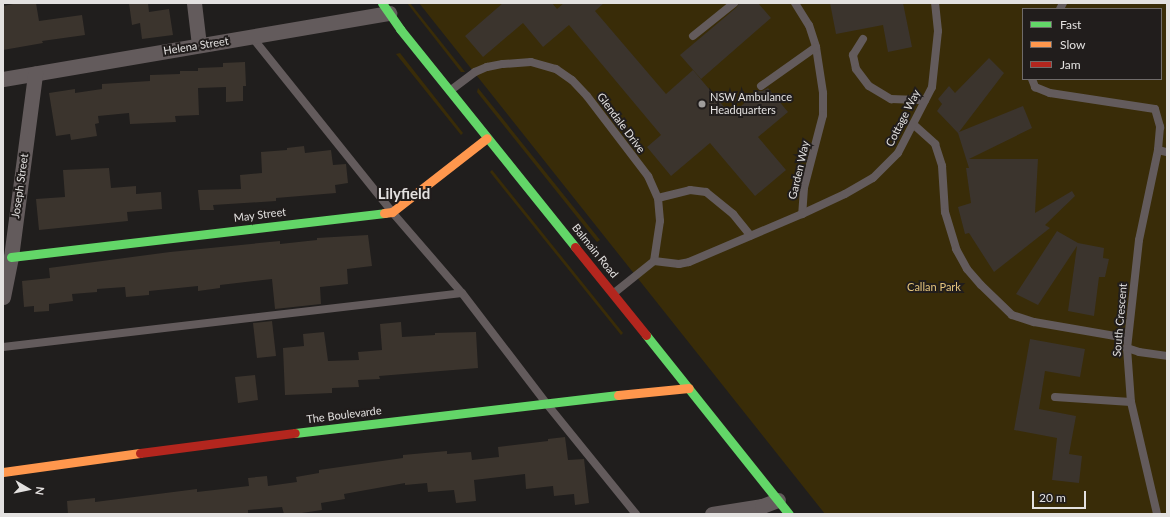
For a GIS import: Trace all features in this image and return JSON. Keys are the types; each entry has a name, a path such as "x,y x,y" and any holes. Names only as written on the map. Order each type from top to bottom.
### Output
{"street":[{"path":"194,3 199,45"},
{"name":"Helena Street","path":"3,79 252,36 385,8"},
{"name":"Balmain Road","path":"385,8 789,514"},
{"name":"Joseph Street","path":"3,290 10,257 35,74"},
{"path":"392,212 488,138"},
{"name":"May Street","path":"10,257 392,212"},
{"name":"The Boulevarde","path":"3,472 237,440 546,403 689,388"},
{"path":"712,514 762,506 778,500"}],"lane":[{"path":"693,36 734,3"},
{"name":"Garden Way","path":"654,261 679,264 689,262 802,214 804,188 823,115 823,93 816,47 809,25 795,3"},
{"name":"Cottage Way","path":"802,214 845,194 873,178 898,153 932,87 938,32 935,3"},
{"path":"252,36 392,212 462,293 546,403 636,514"},
{"path":"863,39 852,55 856,69 869,86 891,99 925,100"},
{"path":"761,86 816,47"},
{"name":"Glendale Drive","path":"450,90 475,72 487,67 503,64 531,62 556,69 572,80 587,96 648,176 658,198 660,221 654,261"},
{"name":"South Crescent","path":"1032,80 1035,87 1050,93 1155,109 1160,127 1158,150 1139,240 1127,348 1131,402 1157,514"},
{"path":"913,124 935,144 942,166 945,212 956,249 966,269 981,285 1012,315 1034,322 1127,338"},
{"path":"1158,150 1167,152"},
{"path":"658,198 690,190 706,192 733,214 751,236"},
{"path":"614,293 654,261"},
{"path":"3,347 462,293"},
{"path":"1127,348 1139,352 1167,356"},
{"path":"1055,397 1131,402"}],"green space":[{"path":"407,3 410,3 465,72 461,72"},
{"name":"Callan Park","path":"419,3 1167,3 1167,514 825,514"},
{"path":"400,53 463,133 461,135 396,54"},
{"path":"478,88 600,240 597,242 477,92"},
{"path":"492,170 623,333 621,335 490,172"}],"building":[{"path":"18,3 36,3 39,21 82,15 85,35 42,41 43,43 3,50 3,6"},
{"path":"129,3 148,3 149,12 169,9 173,35 142,39 140,23 132,25"},
{"name":"NSW Ambulance Headquarters","path":"503,3 552,3 557,9 564,3 604,3 595,11 666,94 693,70 731,115 758,91 768,88 788,112 758,137 786,170 755,196 710,143 671,176 647,147 661,135 569,25 543,47 523,23 483,57 465,36"},
{"path":"739,3 758,3 771,18 701,79 680,55 737,7"},
{"path":"830,3 903,3 912,47 888,52 883,25 836,34"},
{"path":"989,58 1004,73 959,132 1023,106 1032,128 969,159 1038,159 1035,213 1072,191 1075,196 1045,225 1050,228 994,272 969,233 965,234 958,207 971,203 966,168 969,168 958,133 937,111 942,104 938,99 949,86 955,93"},
{"path":"245,62 246,86 243,86 243,101 226,102 226,87 198,88 199,115 175,116 176,122 130,124 129,113 98,116 99,123 95,124 97,136 71,140 70,134 56,136 49,93 75,89 75,93 102,89 102,84 150,81 150,75 180,74 180,71 198,71 198,68 223,67 223,63"},
{"path":"304,146 305,153 331,150 333,165 346,164 348,183 335,185 336,193 276,198 276,201 213,205 214,210 200,210 198,190 241,189 240,175 262,173 261,152 287,150 287,148"},
{"path":"109,168 111,188 136,186 136,194 161,192 162,209 127,212 128,221 39,230 36,199 65,197 63,170"},
{"path":"1057,231 1078,243 1104,248 1103,258 1109,259 1105,277 1099,277 1094,316 1068,311 1077,246 1038,305 1016,294"},
{"path":"368,235 372,266 347,269 348,284 320,287 321,304 275,309 272,279 220,285 220,288 198,291 198,286 149,291 149,295 126,297 125,287 97,289 97,292 72,294 73,301 49,304 49,311 34,312 34,306 24,307 22,281 50,278 49,268 170,252 280,241 280,244 317,240 317,238"},
{"path":"272,321 276,356 257,358 253,323"},
{"path":"401,322 402,337 435,335 435,333 476,332 478,368 379,376 380,379 358,380 359,387 332,388 332,393 285,395 283,348 304,346 303,334 324,332 328,361 359,360 358,352 382,350 380,324"},
{"path":"1030,339 1085,349 1080,377 1045,371 1039,409 1076,416 1069,454 1082,456 1079,483 1052,480 1057,438 1014,430"},
{"path":"255,375 258,400 238,403 235,377"},
{"path":"565,437 568,460 584,459 589,503 575,505 574,494 554,496 553,486 526,489 525,474 474,480 476,501 456,503 454,490 428,492 427,483 405,485 405,483 344,494 345,499 321,503 322,510 295,514 284,514 282,507 248,510 248,514 68,514 67,501 95,498 95,502 197,489 197,492 249,486 248,478 267,476 268,486 297,482 296,477 319,473 319,470 403,458 403,455 447,451 447,454 471,452 472,460 499,457 498,447 548,441 548,439"}],"traffic: fast":[{"path":"382,3 400,29 575,247"},
{"path":"11,257 384,213"},
{"path":"646,335 789,514"},
{"path":"295,433 618,395"}],"traffic: slow":[{"path":"384,213 392,212 487,138"},
{"path":"618,395 689,388"},
{"path":"3,472 140,453"}],"traffic: jam":[{"path":"575,247 646,335"},
{"path":"140,453 295,433"}],"place":[{"name":"NSW Ambulance Headquarters","path":"702,104"}],"district":[{"name":"Lilyfield","path":"404,194"}]}
